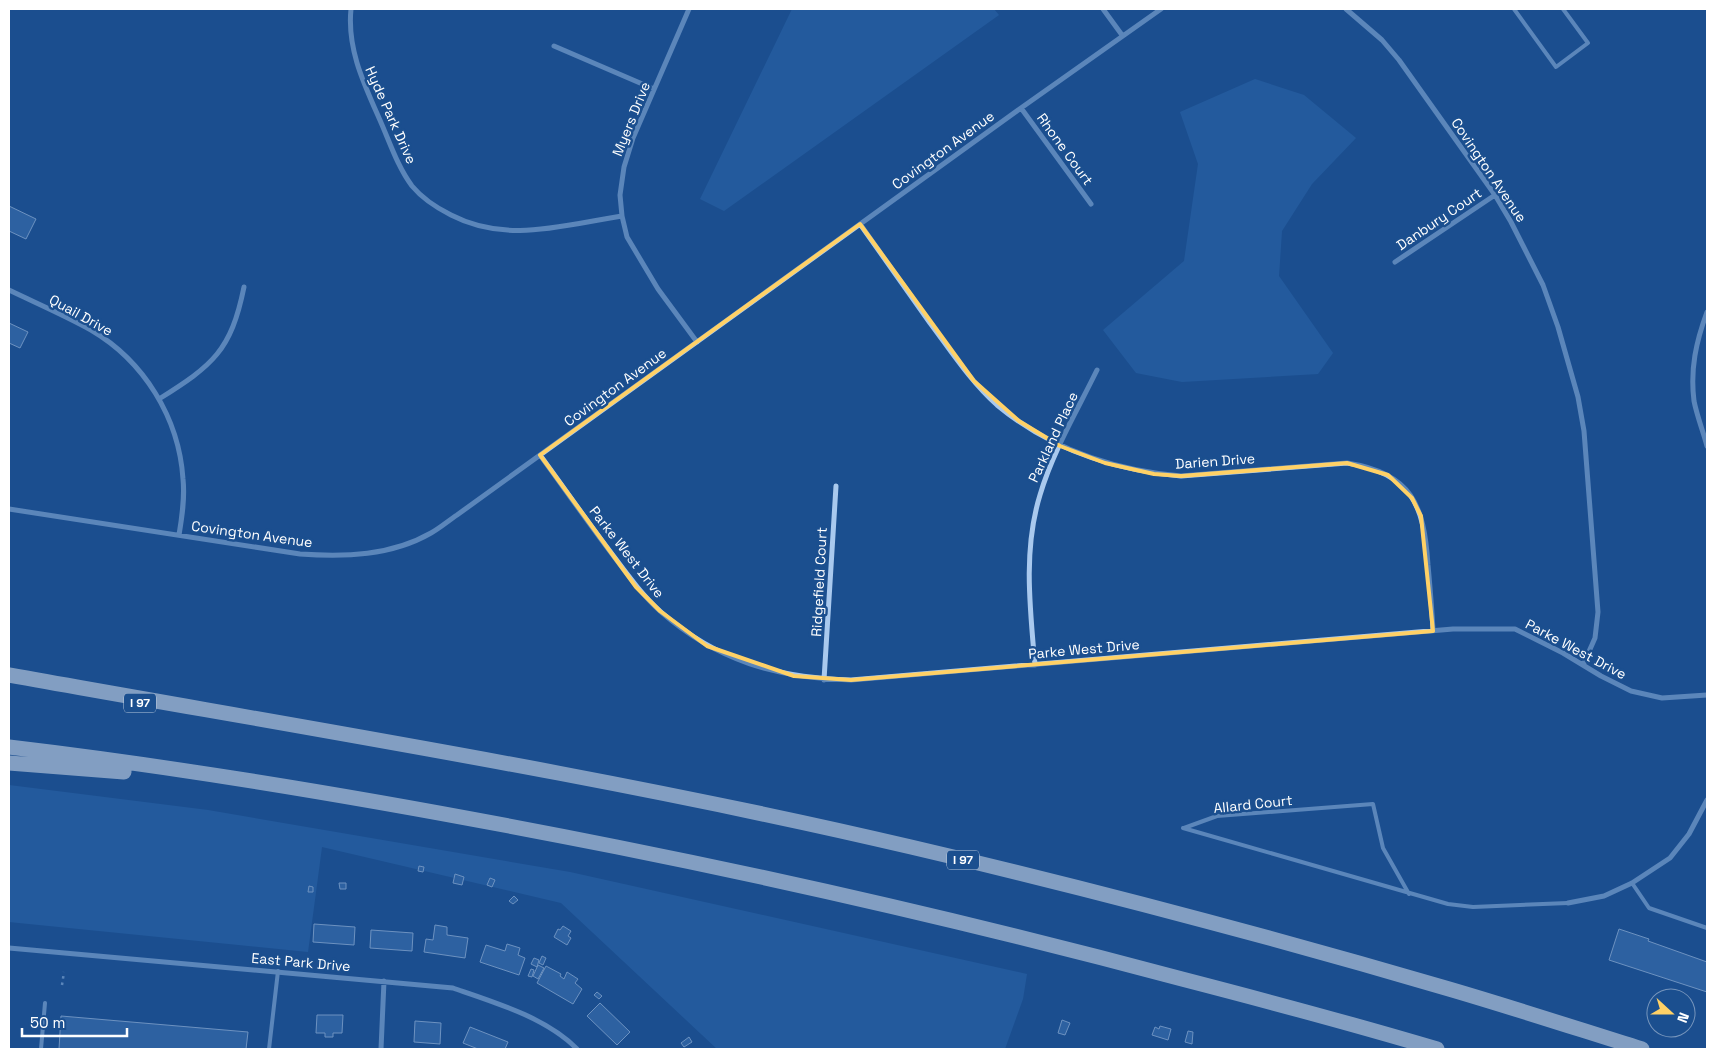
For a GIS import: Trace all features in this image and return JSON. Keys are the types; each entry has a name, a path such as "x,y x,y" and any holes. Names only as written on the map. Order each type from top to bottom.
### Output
{"highway":[{"path":"9,674 271,722"},
{"name":"I 97","path":"9,685 271,722 553,773 738,809 910,847 1091,891 1270,939 1451,990 1642,1049"},
{"path":"9,747 395,805 725,868 893,906 1094,955 1437,1049"},
{"path":"9,763 257,783"}],"street":[{"name":"Hyde Park Drive","path":"351,9 349,26 361,77 401,168 413,186 436,208 463,222 505,231 531,231 622,216"},
{"name":"Myers Drive","path":"690,9 633,138 624,167 620,195 627,237 658,289 697,342"},
{"path":"1103,9 1122,35"},
{"name":"Covington Avenue","path":"9,509 300,554 331,556 361,555 387,550 431,533 1122,35 1161,9"},
{"name":"Covington Avenue","path":"1346,9 1382,40 1399,60 1495,195 1528,253 1543,285 1558,327 1578,397 1584,431 1598,612 1595,638 1582,665"},
{"path":"554,46 654,90"},
{"name":"Rhone Court","path":"1021,108 1091,204"},
{"name":"Danbury Court","path":"1395,262 1495,195"},
{"name":"Darien Drive","path":"860,224 949,349 974,380 996,404 1019,421 1060,446 1129,470 1172,476 1347,463 1369,466 1388,475 1412,498 1421,516 1426,537 1433,630"},
{"path":"159,399 202,371 217,355 230,336 239,314 244,287"},
{"name":"Quail Drive","path":"9,290 92,331 111,344 144,376 159,399 172,426 180,454 184,479 184,496 179,535"},
{"path":"1707,312 1697,340 1693,366 1694,401 1707,446"},
{"name":"Parkland Place","path":"1034,665 1029,591 1029,558 1039,496 1060,446 1097,370"},
{"name":"Parke West Drive","path":"540,455 636,587 660,611 683,630 707,646 742,661 794,676 824,680 850,680 1433,630 1515,629 1631,691 1662,698 1707,695"},
{"name":"Ridgefield Court","path":"824,680 836,486"},
{"name":"Allard Court","path":"1568,903 1604,896 1632,883 1670,858 1689,834 1707,800"},
{"name":"East Park Drive","path":"9,948 454,988 510,1008 566,1038 577,1049"},
{"path":"381,1049 384,981"}],"lane":[{"path":"1514,9 1556,67 1588,43 1563,9"},
{"name":"Allard Court","path":"1409,894 1383,848 1374,804 1217,816 1183,828 1409,894 1448,904 1473,907 1568,903"},
{"path":"1632,883 1648,908 1707,928"},
{"path":"269,1049 278,972"},
{"path":"41,1049 45,1003"}],"path":[{"path":"62,985 64,972"}],"highlighted area":[{"path":"860,224 974,381 1019,421 1060,446 1105,463 1154,474 1181,476 1347,463 1388,475 1412,498 1421,516 1433,631 851,680 794,676 707,646 660,611 636,587 540,455"}],"shaded area":[{"path":"792,9 994,9 999,15 724,211 700,199"},
{"path":"1255,79 1304,95 1356,138 1312,184 1282,231 1279,276 1333,353 1318,374 1182,382 1136,373 1103,330 1184,261 1198,164 1180,112"},
{"path":"9,785 208,810 570,872 1027,974 1023,999 1005,1049 717,1049 561,903 322,847 308,952 9,922"}],"building":[{"path":"9,206 36,219 26,239 9,231"},
{"path":"9,323 28,332 20,348 9,343"},
{"path":"419,866 424,867 423,872 418,871"},
{"path":"455,874 464,877 462,885 453,883"},
{"path":"490,878 495,880 492,887 487,885"},
{"path":"339,883 346,883 346,889 340,889"},
{"path":"309,886 313,887 313,892 308,892"},
{"path":"514,896 518,900 513,904 509,901"},
{"path":"314,924 355,927 354,945 313,942"},
{"path":"435,925 447,927 447,935 468,938 465,958 424,952 426,939 433,940"},
{"path":"563,926 571,931 568,936 571,938 567,945 554,937 558,929 560,930"},
{"path":"1619,929 1707,962 1707,992 1696,988 1609,960"},
{"path":"371,930 413,933 412,951 370,948"},
{"path":"507,944 520,948 518,955 525,958 519,975 480,962 486,945 505,951"},
{"path":"542,956 546,958 543,965 539,963"},
{"path":"534,958 539,960 537,967 531,964"},
{"path":"538,965 544,968 538,979 533,976"},
{"path":"546,966 561,974 560,976 564,979 567,972 578,979 575,983 582,989 573,1004 537,983"},
{"path":"531,969 534,970 532,977 528,976"},
{"path":"597,992 602,996 599,999 594,995"},
{"path":"600,1003 630,1032 617,1045 587,1016"},
{"path":"317,1015 343,1015 342,1033 333,1033 333,1037 325,1037 325,1033 316,1033"},
{"path":"61,1016 248,1032 246,1049 59,1049"},
{"path":"1062,1020 1070,1023 1065,1035 1058,1033"},
{"path":"415,1021 441,1023 440,1044 414,1042"},
{"path":"1160,1026 1171,1029 1168,1040 1152,1035 1155,1027 1159,1029"},
{"path":"470,1027 508,1042 505,1049 478,1049 463,1043"},
{"path":"1188,1031 1193,1032 1192,1044 1185,1042"},
{"path":"689,1037 692,1042 684,1047 681,1043"}]}
